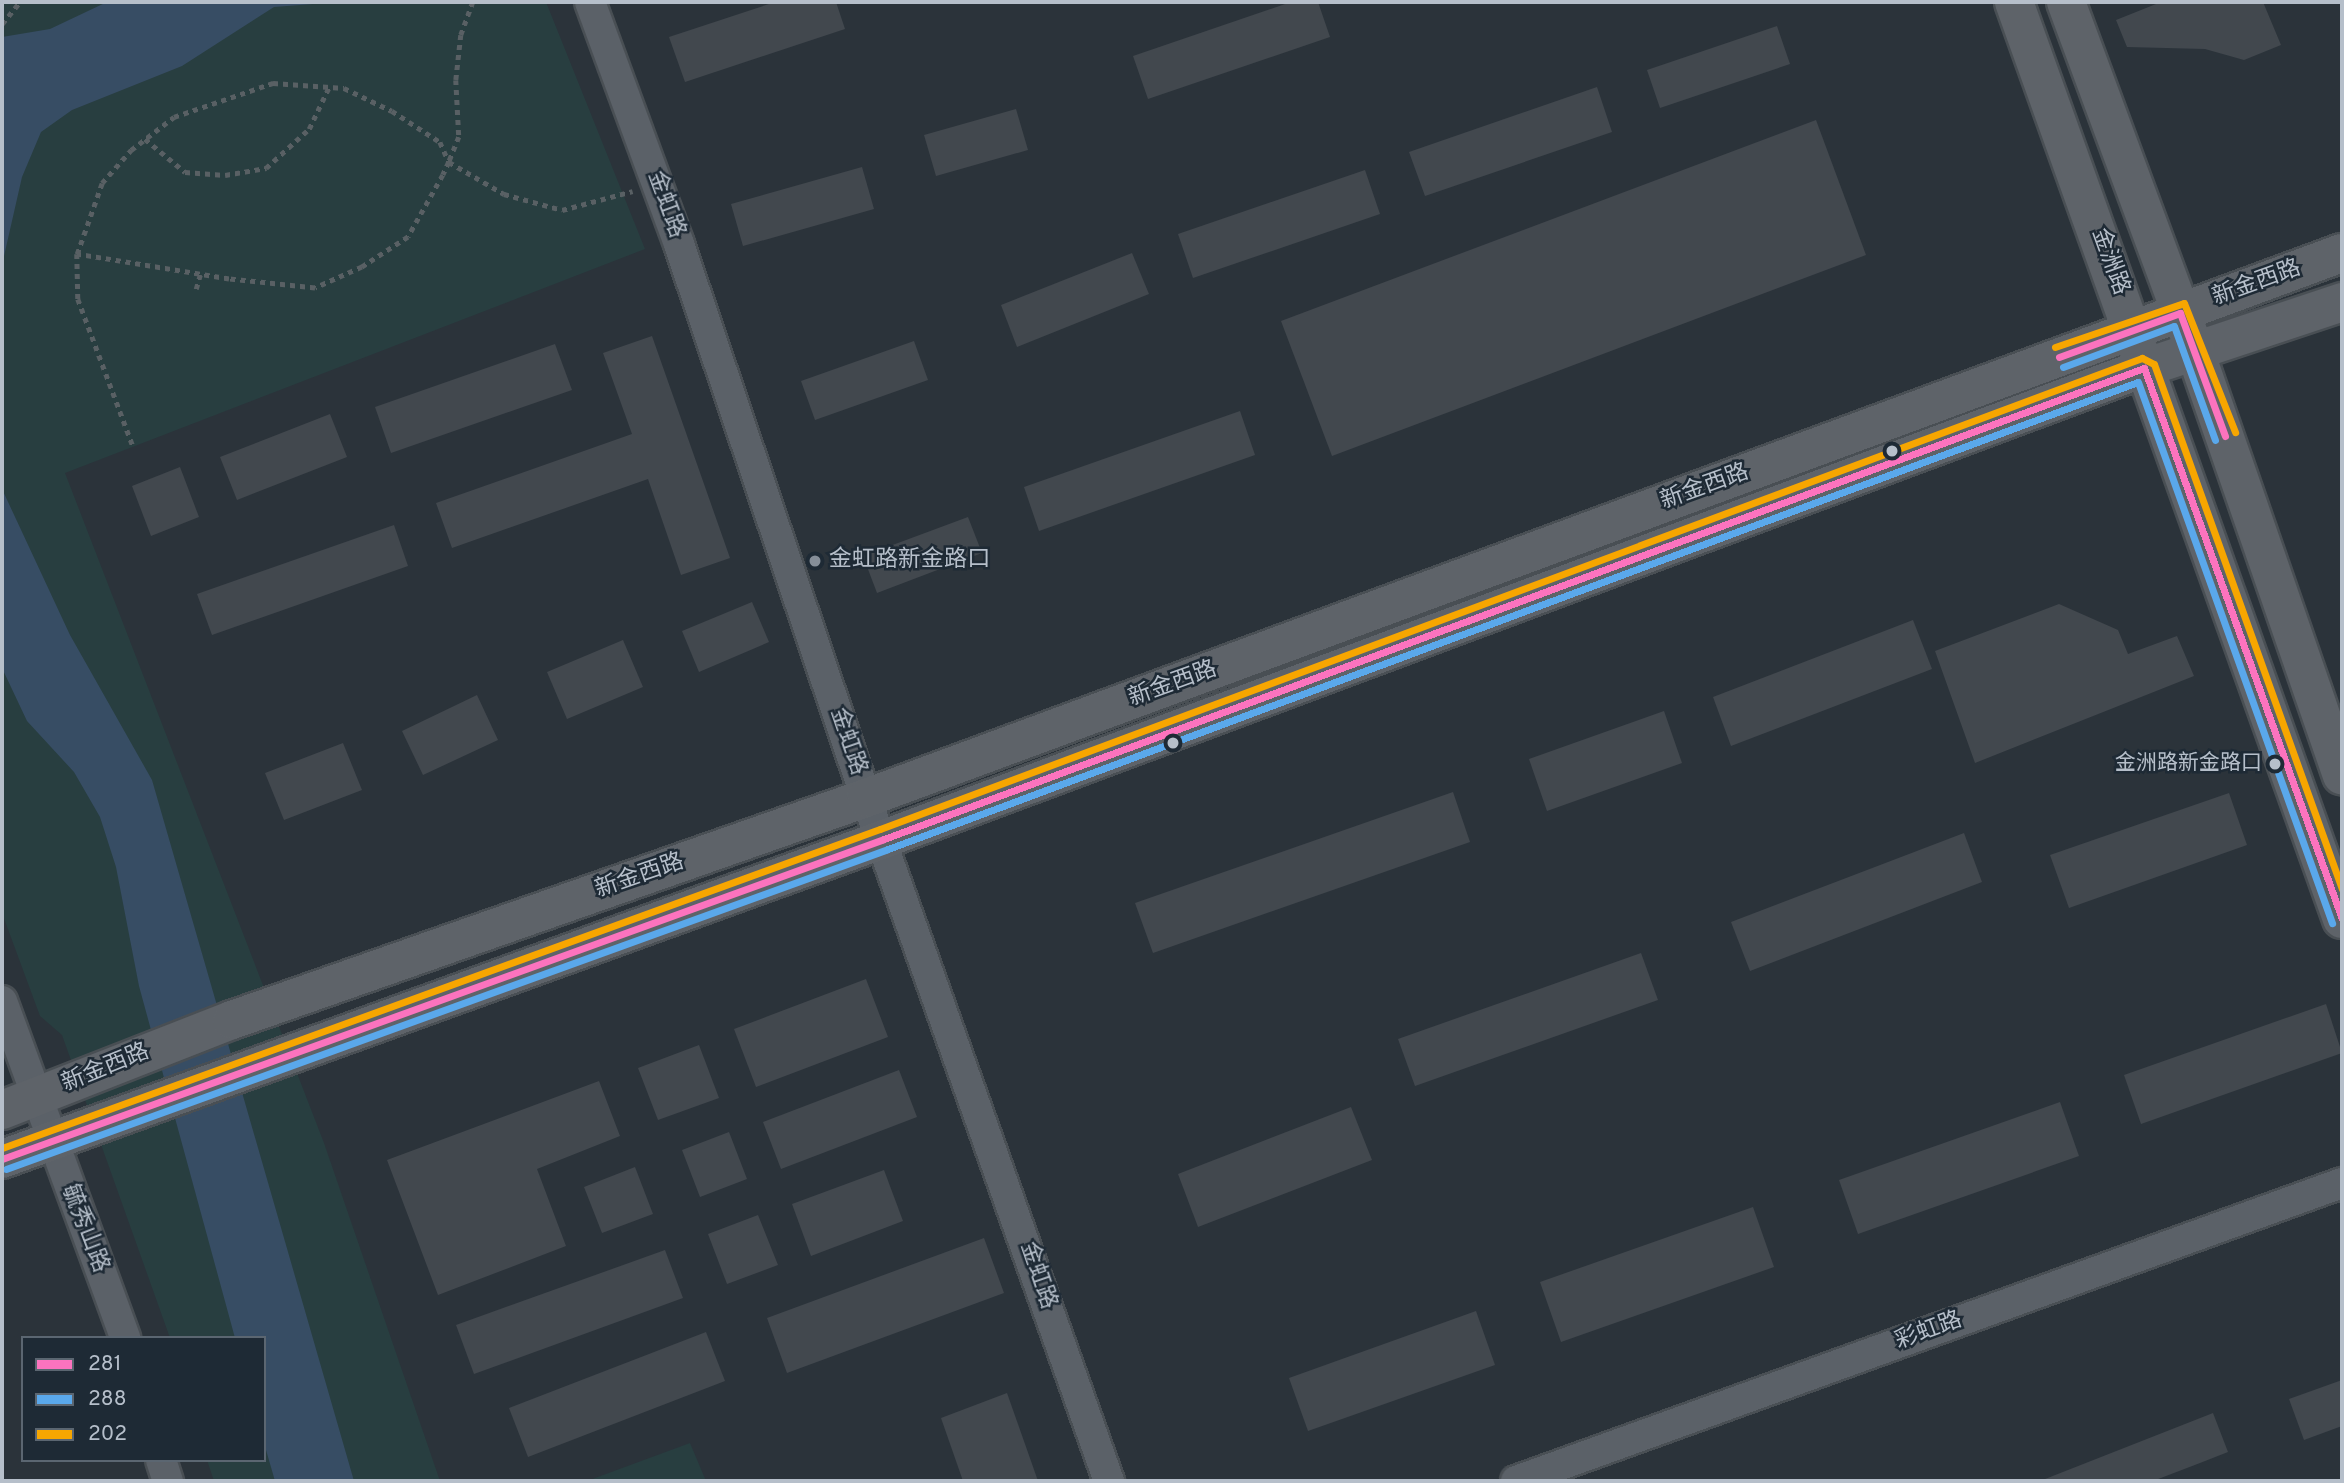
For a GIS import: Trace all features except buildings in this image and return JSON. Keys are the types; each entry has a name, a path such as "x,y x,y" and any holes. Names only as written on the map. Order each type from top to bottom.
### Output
{"main road":[{"name":"金洲路","path":"2014,2 2134,329 2144,368 2342,919"},
{"path":"2066,2 2196,354 2342,775"},
{"name":"新金西路","path":"2,1110 232,1020 866,798 2342,253"},
{"name":"新金西路","path":"2,1159 884,839 2144,368 2196,354 2342,303"}],"street":[{"name":"金虹路","path":"590,2 656,181 866,798 884,839 1108,1481"},
{"name":"毓秀山路","path":"2,1001 124,1336"},
{"name":"彩虹路","path":"1516,1481 2342,1183"},
{"path":"163,1462 168,1481"}],"path":[{"path":"2,24 20,2"},
{"path":"77,254 200,275 315,288 362,267 408,237 449,162 459,137 456,80 461,35 473,2"},
{"path":"133,446 82,313 77,254 102,183 145,139 174,117 272,83 344,88 392,111 440,142 449,162 504,194 562,210 623,195 656,181"},
{"path":"145,139 185,172 225,175 266,169 309,129 329,87"},
{"path":"196,289 200,275"}],"green space":[{"path":"2,2 546,2 645,249 65,473 324,1143 440,1481 214,1481 208,1462 266,1462 266,1336 169,1336 62,1035 40,1016 2,913"},
{"path":"690,1443 706,1481 587,1481"}],"water":[{"path":"107,2 339,2 274,7 182,66 72,110 41,132 22,177 2,265 2,37 50,29"},
{"path":"2,489 70,635 152,780 354,1481 275,1481 266,1450 266,1336 234,1336 139,986 116,867 100,817 74,772 27,721 2,668"}],"transit line":[{"name":"202","path":"2055,347 2184,303 2235,432"},
{"name":"281","path":"2059,357 2180,313 2225,436"},
{"name":"288","path":"2063,367 2174,326 2215,440"},
{"name":"202","path":"2,1148 880,829 2142,358 2154,364 2342,889"},
{"name":"281","path":"2,1159 884,839 2144,368 2342,919"},
{"name":"288","path":"6,1169 888,849 2138,382 2332,923"}],"place":[{"name":"金虹路新金路口","path":"815,561"},
{"name":"金洲路新金路口","path":"2275,764"}]}
